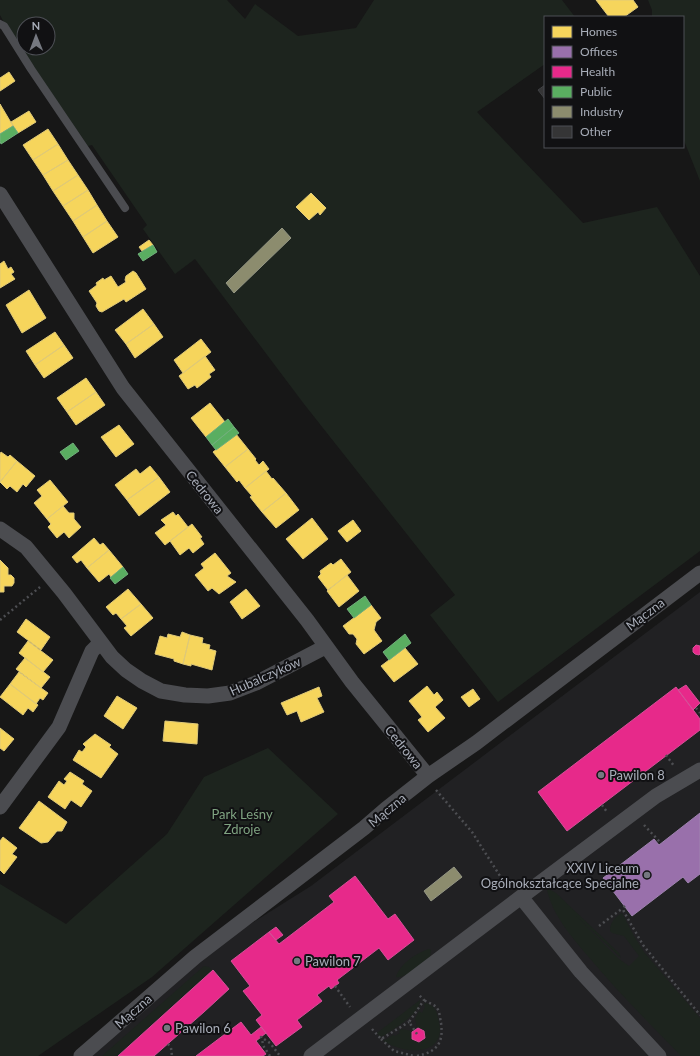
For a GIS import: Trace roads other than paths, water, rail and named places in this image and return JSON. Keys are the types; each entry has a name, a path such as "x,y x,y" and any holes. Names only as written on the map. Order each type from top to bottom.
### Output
{"street":[{"name":"Cedrowa","path":"0,194 123,388 307,620 325,647 352,682 428,776"},
{"name":"Hubalczyków","path":"0,529 26,547 51,577 112,657 126,670 142,681 161,691 185,695 208,696 230,693 256,683 325,647"},
{"name":"Mączna","path":"81,1056 195,957 364,828 428,776 476,743 700,573"},
{"path":"0,808 58,727 92,650 100,643"},
{"path":"311,1056 656,796 700,770"},
{"path":"521,897 581,972 660,1056"}],"lane":[{"path":"0,24 4,26 31,69 125,208"}],"place":[{"name":"Pawilon 8","path":"601,775"},
{"name":"XXIV Liceum Ogólnokształcące Specjalne","path":"647,875"},
{"name":"Pawilon 7","path":"297,961"},
{"name":"Pawilon 6","path":"167,1028"}],"park label":[{"name":"Park Leśny Zdroje","path":"242,822"}]}
